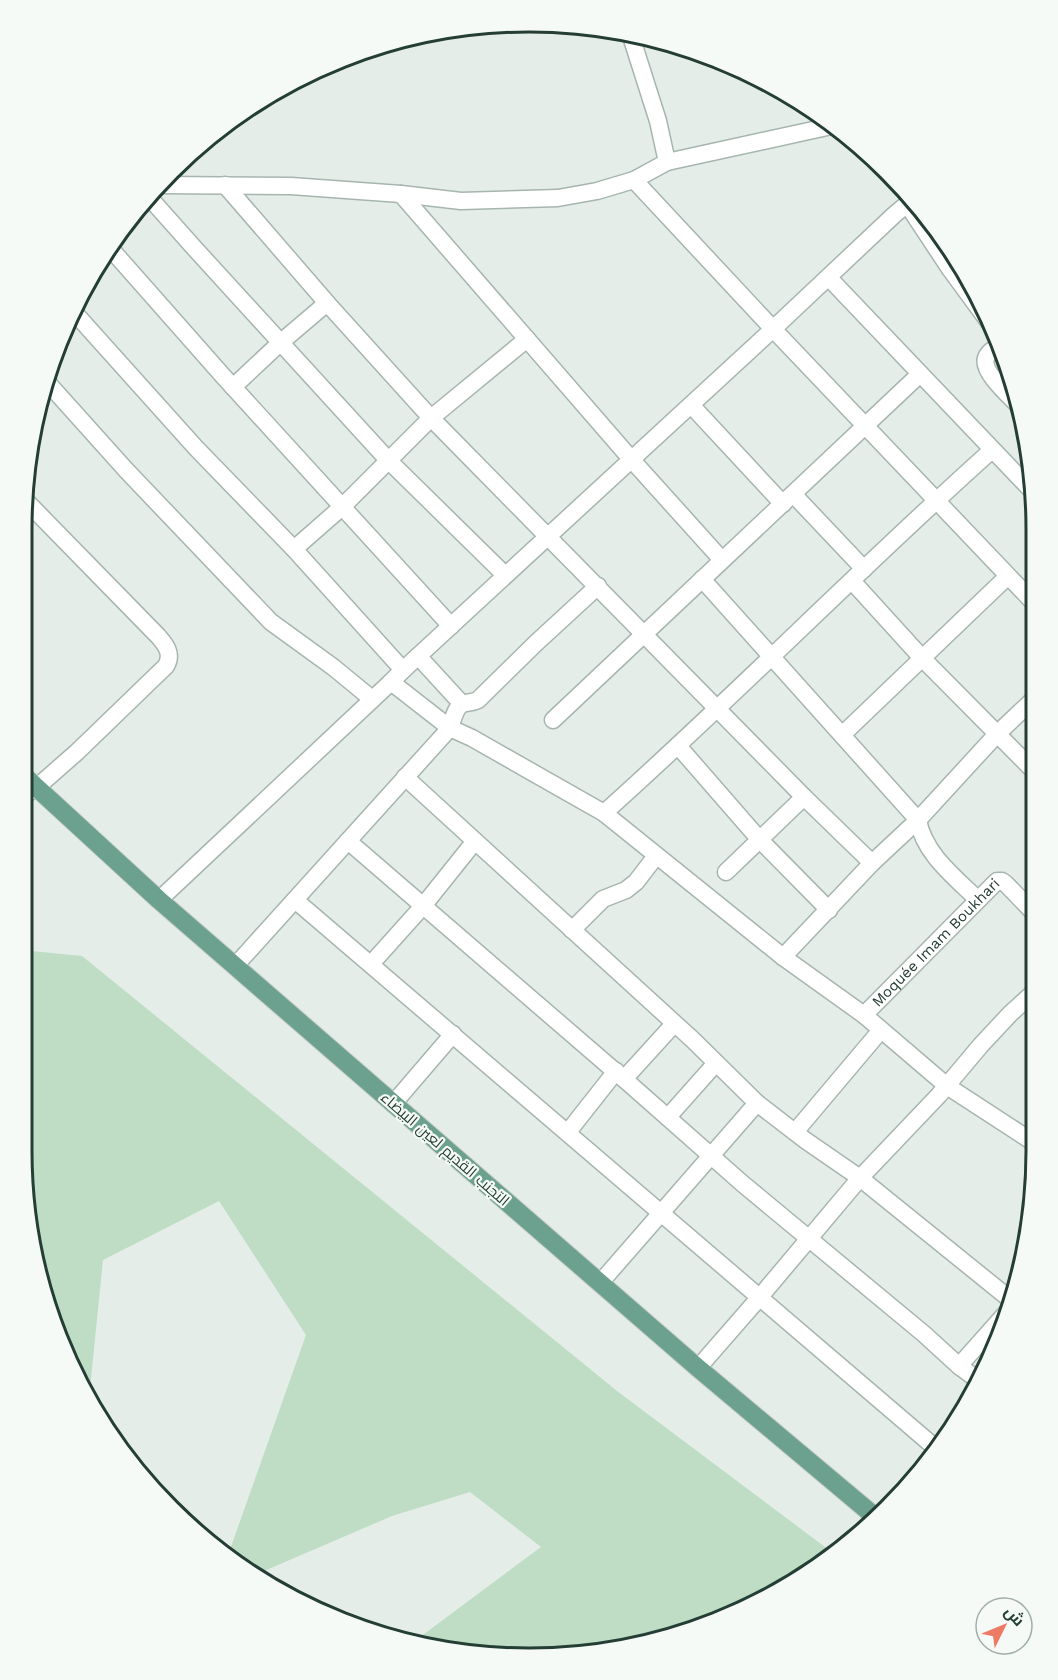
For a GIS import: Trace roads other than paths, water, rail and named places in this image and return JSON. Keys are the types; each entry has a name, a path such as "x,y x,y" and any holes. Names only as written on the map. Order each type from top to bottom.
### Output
{"main road":[{"name":"التجنب القديم لعين البيضاء","path":"32,790 698,1368 870,1513"}],"street":[{"path":"633,43 667,162"},
{"path":"170,185 291,186 461,201 558,198 597,191 634,180 667,162 822,127"},
{"path":"634,180 1026,595"},
{"path":"225,185 431,418 804,797 872,863"},
{"path":"401,194 631,459 722,560"},
{"path":"154,203 388,460 505,575"},
{"path":"159,900 505,575 829,278 905,203"},
{"path":"115,253 451,626"},
{"path":"829,278 1024,482"},
{"path":"233,387 327,303"},
{"path":"79,317 196,448 294,549 397,676 450,728 472,738 604,813 783,957 864,1015 947,1086 1026,1137"},
{"path":"294,549 342,507 431,418 527,339"},
{"path":"993,350 987,355 986,366 992,377 1008,394"},
{"path":"554,720 920,374"},
{"path":"52,388 126,470 271,622 333,667 372,699"},
{"path":"691,405 864,569"},
{"path":"604,813 678,747 992,450"},
{"path":"32,783 166,666 169,660 169,652 158,636 33,508"},
{"path":"842,735 1008,576"},
{"path":"702,579 918,820 922,836 935,856 978,900"},
{"path":"852,581 922,658 1026,763"},
{"path":"235,966 450,728 456,711 462,704 478,700 598,586"},
{"path":"418,656 462,704"},
{"path":"783,957 872,863 918,820 997,734 1026,707"},
{"path":"678,747 760,840 829,910"},
{"path":"405,777 693,1040 758,1103 837,1164 860,1178 1005,1294"},
{"path":"726,872 804,797"},
{"path":"348,841 620,1075 711,1157 972,1376"},
{"path":"371,964 423,906 475,841"},
{"path":"572,930 603,899 626,890 636,882 656,856"},
{"name":"Moquée Imam Boukhari","path":"864,1015 997,881 1002,881 1026,905"},
{"path":"295,900 931,1444"},
{"path":"698,1368 860,1178 947,1086 981,1045 1026,999"},
{"path":"568,1132 620,1075 674,1024"},
{"path":"795,1132 881,1030"},
{"path":"393,1104 453,1034"},
{"path":"668,1118 716,1064"},
{"path":"600,1283 758,1103"},
{"path":"959,1366 994,1326"}]}
